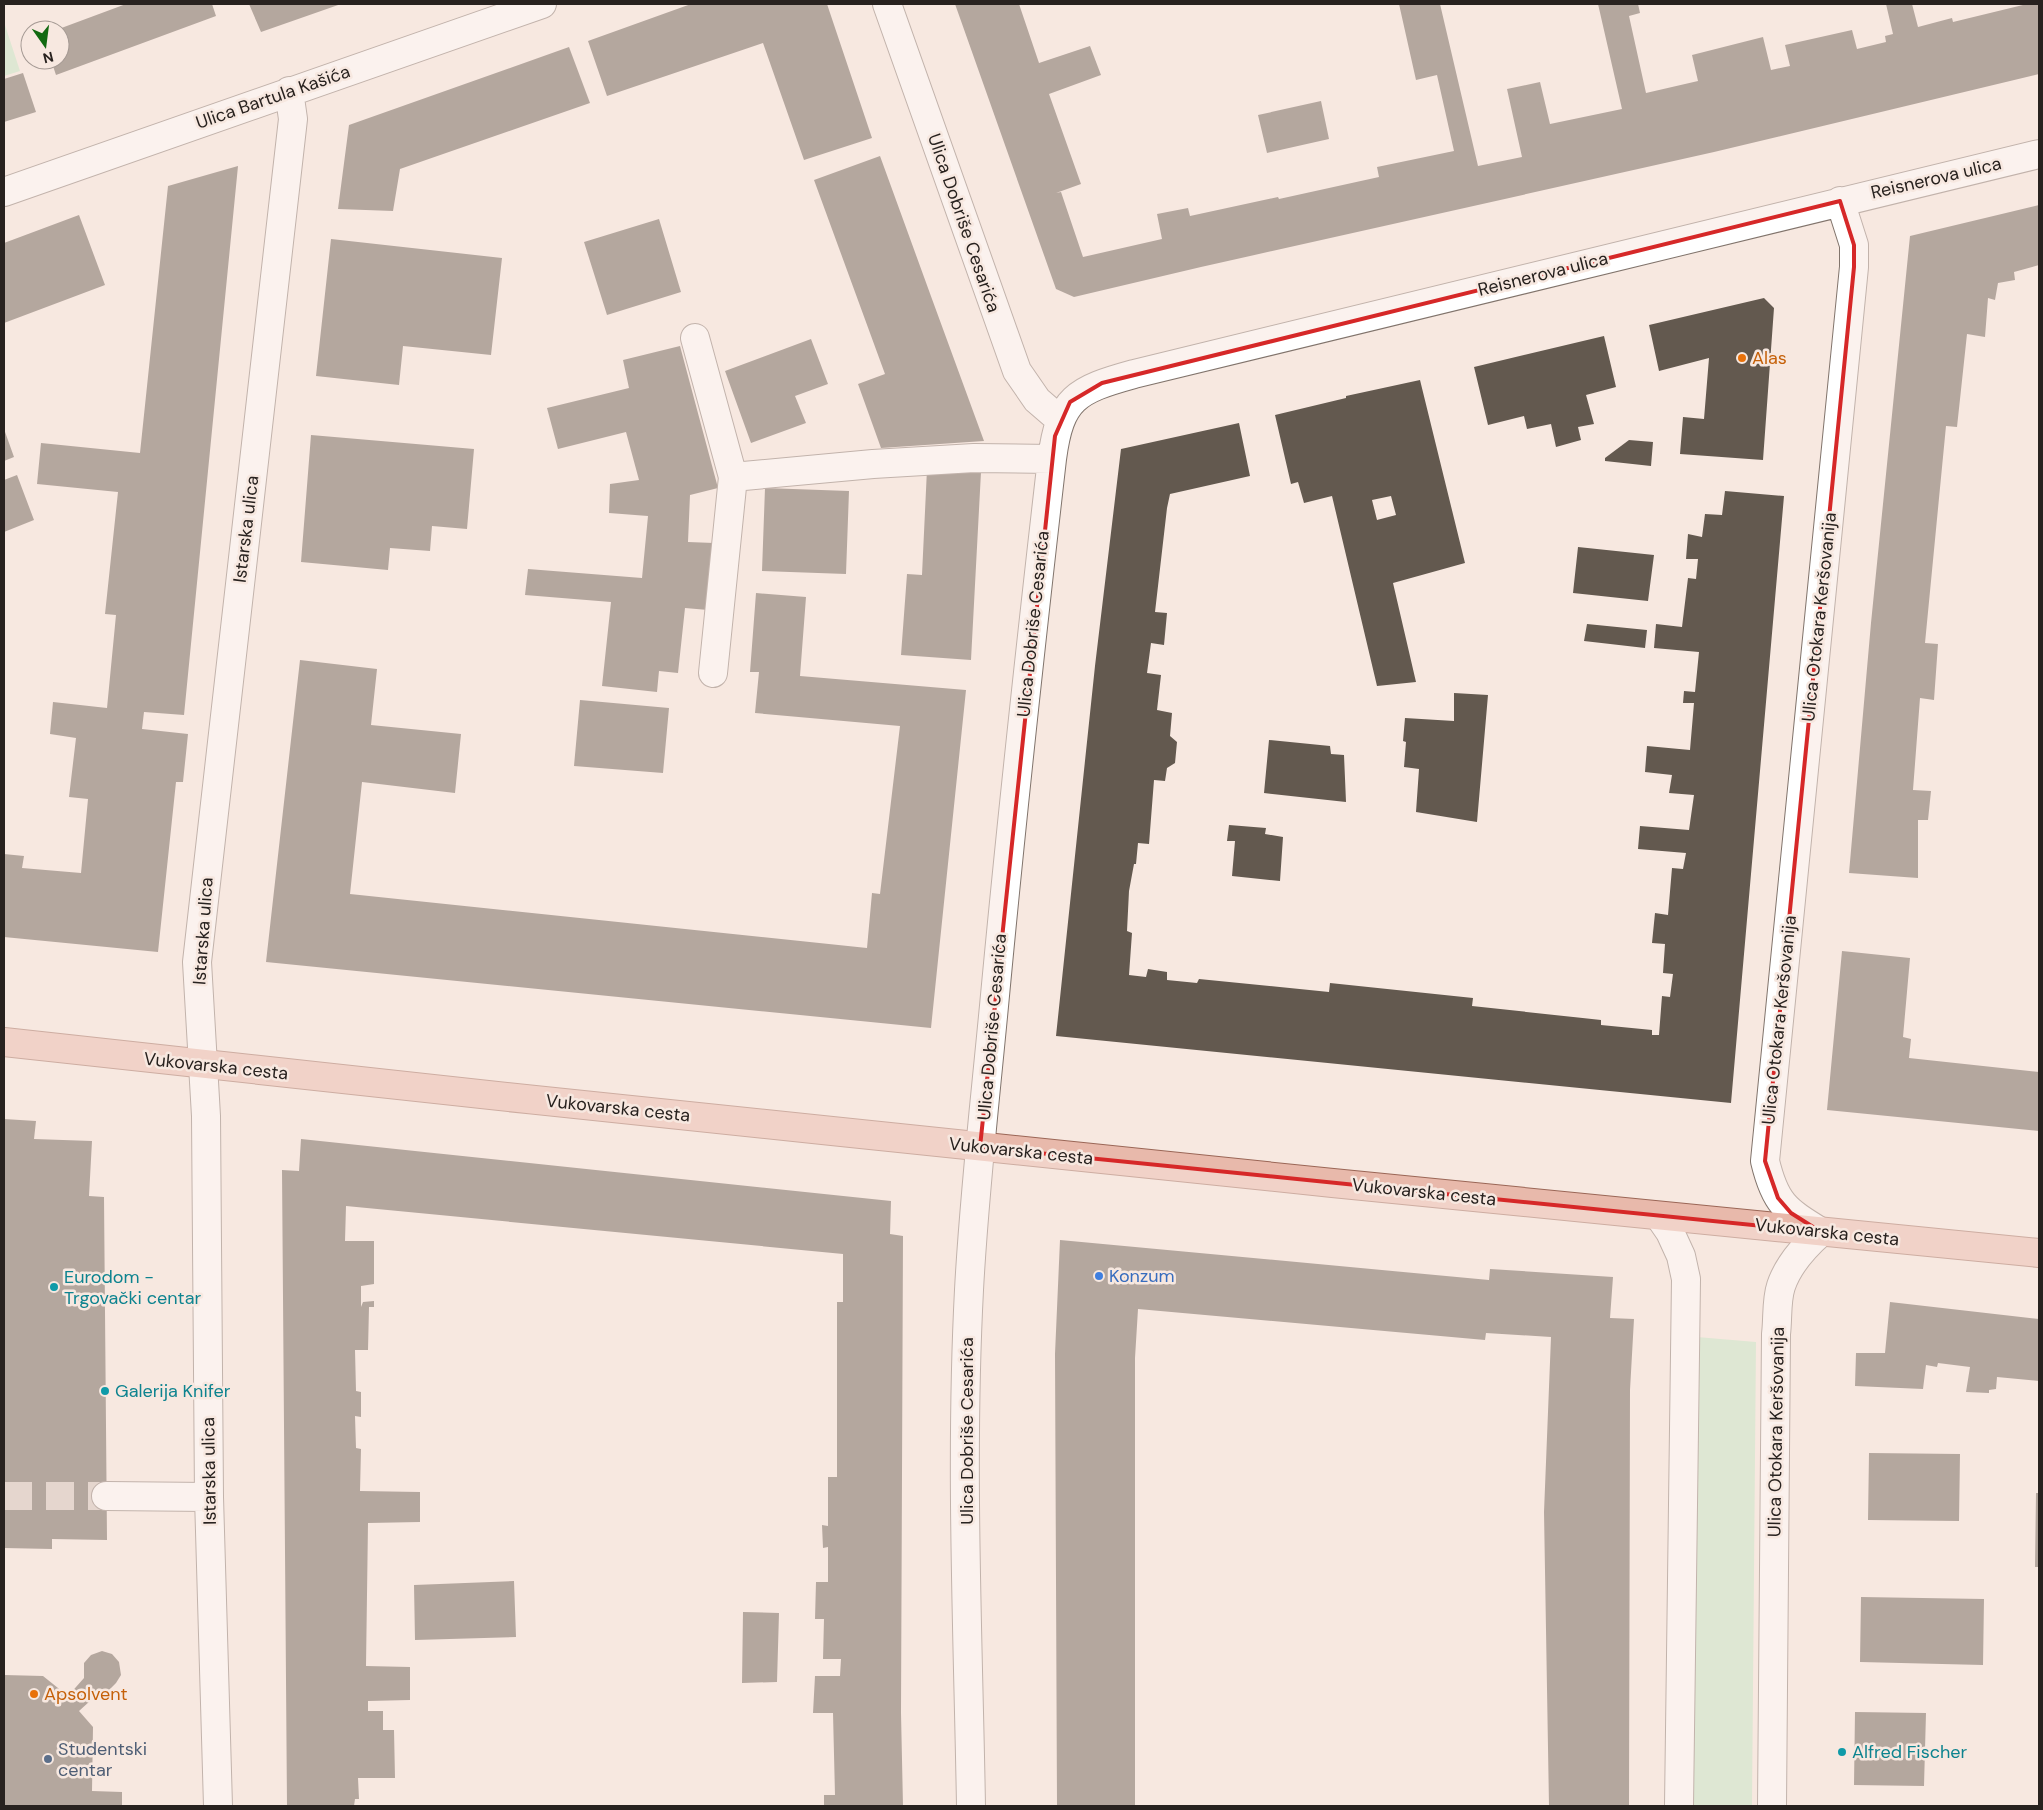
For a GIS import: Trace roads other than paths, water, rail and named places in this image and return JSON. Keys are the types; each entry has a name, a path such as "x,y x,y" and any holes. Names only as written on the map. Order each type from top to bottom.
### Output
{"main road":[{"name":"Vukovarska cesta","path":"4,1042 202,1065 980,1147 2039,1253"}],"street":[{"name":"Ulica Bartula Kašića","path":"4,192 542,4"},
{"name":"Ulica Dobriše Cesarića","path":"887,4 1017,371 1037,400 1059,419 1052,459 1012,812 980,1147 969,1288 965,1392 972,1806"},
{"name":"Istarska ulica","path":"218,1806 209,1497 206,1116 197,962 293,119 289,91"},
{"name":"Reisnerova ulica","path":"1059,419 1070,402 1102,383 1840,201 2039,154"},
{"name":"Ulica Otokara Keršovanija","path":"1772,1806 1776,1334 1780,1288 1793,1262 1821,1232 1791,1213 1778,1198 1771,1184 1765,1161 1854,267 1854,245 1840,201"},
{"path":"694,338 733,477 713,673"},
{"path":"733,477 873,464 974,458 1052,459"},
{"path":"1659,1216 1670,1232 1681,1256 1686,1279 1679,1806"},
{"path":"106,1496 209,1497"}],"tunnel":[{"path":"4,1496 106,1496"}],"place":[{"name":"Alas","path":"1742,358"},
{"name":"Konzum","path":"1099,1276"},
{"name":"Eurodom - Trgovački centar","path":"54,1287"},
{"name":"Galerija Knifer","path":"105,1391"},
{"name":"Apsolvent","path":"34,1694"},
{"name":"Alfred Fischer","path":"1842,1752"},
{"name":"Studentski centar","path":"48,1759"}]}
